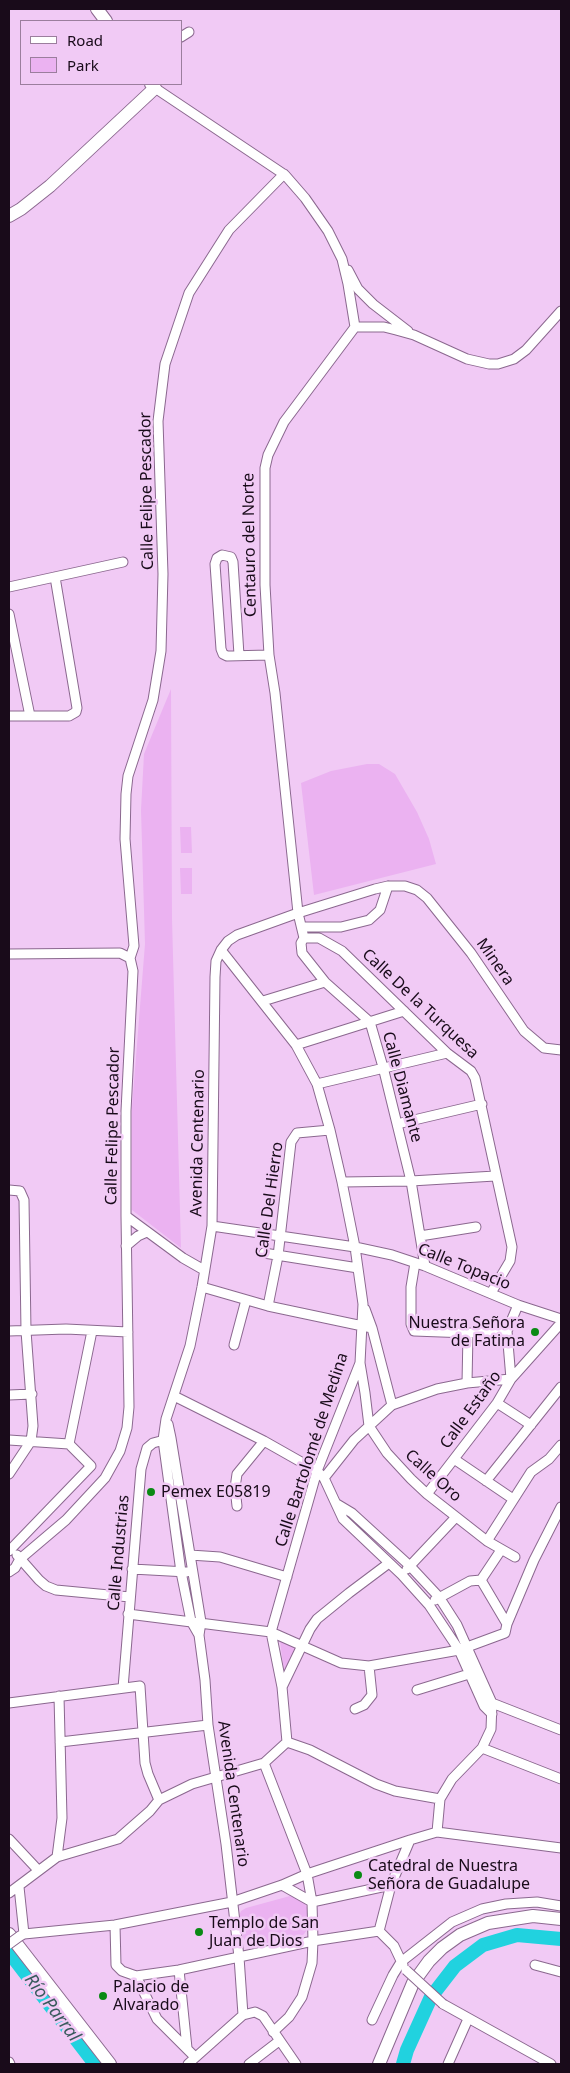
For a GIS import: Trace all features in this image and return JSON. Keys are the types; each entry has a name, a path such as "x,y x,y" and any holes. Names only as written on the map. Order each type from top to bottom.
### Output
{"main road":[{"path":"98,9 105,20"},
{"path":"9,216 50,186 153,86"},
{"path":"379,2064 413,1983 428,1961 442,1948 460,1935 488,1923 533,1916 561,1919"},
{"path":"18,1935 110,2064"}],"street":[{"path":"153,86 284,174 317,214 358,289 373,304 414,335"},
{"name":"Calle Felipe Pescador","path":"204,1270 183,1258 126,1216 126,1111 133,971 130,958 134,946 125,839 126,794 128,776 153,700 162,641 163,574 158,421 165,364 189,293 229,230 284,174"},
{"path":"342,259 355,327 384,327 414,335 467,359 489,364 498,364 514,359 526,350 561,311"},
{"name":"Centauro del Norte","path":"298,913 275,693 269,655 265,585 265,468 268,455 277,435 293,409 355,327"},
{"path":"239,655 233,562 231,557 222,555 217,558 215,564 221,649 223,654 226,656 269,655"},
{"path":"9,587 123,562"},
{"path":"9,716 73,715 77,708 55,577"},
{"path":"9,614 30,716"},
{"path":"221,950 228,941 237,935 298,913 388,886"},
{"path":"302,927 341,927 369,920 380,910 388,886"},
{"name":"Minera","path":"388,886 406,886 417,890 472,953 524,1031 544,1048 561,1050"},
{"name":"Calle Diamante","path":"298,913 304,938 301,943 302,953 325,982 370,1022 384,1067 410,1181 425,1266"},
{"name":"Calle De la Turquesa","path":"304,938 320,938 335,945 447,1053 471,1071 478,1084 495,1176 512,1247 510,1261 491,1293"},
{"name":"Calle Bartolomé de Medina","path":"221,950 296,1045 317,1084 342,1182 355,1247 367,1327 360,1363 287,1577 271,1632"},
{"name":"Avenida Centenario","path":"199,1635 191,1621 181,1572 177,1509 166,1419 190,1346 212,1226 214,977 216,961 221,950"},
{"path":"9,954 120,953 130,958"},
{"path":"263,1001 325,982"},
{"path":"296,1045 404,1011"},
{"path":"317,1084 447,1053"},
{"path":"397,1124 482,1104"},
{"name":"Calle Del Hierro","path":"268,1306 278,1256 291,1142 294,1136 302,1132 330,1130"},
{"path":"342,1182 410,1181 495,1176"},
{"path":"9,1190 20,1191 24,1200 26,1331 33,1426 31,1441 9,1474"},
{"path":"9,1572 15,1568 20,1559 66,1520 105,1478 120,1451 127,1428 129,1406 126,1216"},
{"name":"Calle Topacio","path":"212,1226 355,1247 392,1255 425,1266 561,1321"},
{"path":"420,1236 476,1227"},
{"path":"126,1246 138,1236 147,1232"},
{"path":"264,1253 358,1268"},
{"path":"415,1263 411,1287 411,1324 416,1332 508,1332"},
{"path":"202,1288 268,1306 367,1327 392,1405"},
{"path":"234,1345 246,1300"},
{"path":"321,1475 392,1405 430,1391 467,1383 511,1379 508,1332 518,1305"},
{"name":"Calle Estaño","path":"428,1494 497,1402 511,1379 561,1321"},
{"path":"9,1331 66,1329 128,1332"},
{"path":"69,1444 92,1331"},
{"path":"467,1383 468,1333"},
{"path":"360,1363 366,1393 369,1426"},
{"path":"486,1481 561,1387"},
{"path":"9,1395 32,1394"},
{"path":"174,1396 264,1441 321,1475 343,1519 402,1575 464,1649 492,1714 491,1728 482,1748 452,1779 440,1799 437,1832"},
{"path":"497,1402 531,1425"},
{"name":"Calle Oro","path":"369,1426 396,1464 428,1494 501,1550 515,1557"},
{"name":"Calle Industrias","path":"123,1688 142,1460 149,1446 167,1439"},
{"path":"9,1440 69,1444 91,1466 10,1549 39,1580 46,1586 56,1590 130,1597"},
{"path":"237,1506 235,1488 237,1474 264,1441"},
{"path":"488,1540 531,1472 549,1459 561,1446"},
{"path":"454,1459 513,1499"},
{"path":"337,1504 352,1512 410,1566 439,1597 457,1625 469,1674 488,1704 561,1730"},
{"path":"128,1614 271,1632 341,1663 369,1666 464,1649 505,1633 534,1560 561,1507"},
{"name":"Avenida Centenario","path":"177,1509 190,1555 201,1622 199,1635 208,1725 214,1776 226,1844 239,1956 243,2015"},
{"path":"402,1575 456,1516"},
{"path":"370,1545 378,1538"},
{"path":"481,1580 501,1550"},
{"path":"190,1555 220,1557 287,1577"},
{"path":"9,1561 20,1559"},
{"path":"282,1687 317,1619 389,1563"},
{"path":"132,1569 192,1572"},
{"path":"481,1580 507,1626"},
{"path":"429,1605 439,1597 470,1581 481,1580"},
{"path":"271,1632 282,1687 287,1742"},
{"path":"355,1709 364,1705 372,1694 369,1666"},
{"path":"417,1690 469,1674"},
{"path":"9,1703 140,1686 148,1774 159,1800"},
{"path":"57,1857 62,1818 59,1696"},
{"path":"60,1742 208,1725"},
{"path":"9,1893 57,1857 118,1839 150,1811 159,1800 214,1776 264,1763 287,1742"},
{"path":"287,1742 310,1750 376,1784 395,1791 440,1799"},
{"path":"482,1748 561,1779"},
{"path":"264,1763 307,1874 312,1902 312,1963 302,1997 289,2017 273,2032"},
{"path":"9,1944 18,1935 115,1925 232,1902 282,1885 307,1874 437,1832 561,1848"},
{"path":"9,1839 38,1870"},
{"path":"379,1931 392,1885 410,1840"},
{"path":"282,1885 312,1902 392,1885"},
{"path":"18,1935 19,1886"},
{"path":"372,2020 393,1975 452,1922 482,1909 518,1903 537,1902 561,1906"},
{"path":"115,1925 116,1965 122,1971 136,1976 179,1970 313,1941 379,1931"},
{"path":"379,1931 394,1946 404,1966 443,2004 551,2064"},
{"path":"535,1965 561,1972"},
{"path":"179,1970 187,2048"},
{"path":"136,1976 157,2019 195,2057"},
{"path":"188,2064 243,2015 258,2013 263,2016 279,2042 296,2064"},
{"path":"448,2064 468,2019"},
{"path":"249,2064 279,2042"}],"green space":[{"path":"171,689 172,919 181,1248 132,1210 132,1107 145,944 141,810 144,754"},
{"path":"367,764 379,764 395,774 417,812 429,839 436,864 314,895 301,783 331,771"},
{"path":"180,827 191,827 192,853 181,853"},
{"path":"180,868 192,868 192,894 181,894"},
{"path":"280,1641 299,1649 284,1672"},
{"path":"290,1896 301,1898 308,1909 309,1927 304,1934 301,1937 256,1945 248,1944 239,1926 241,1911"}],"waterway":[{"name":"Río Parral","path":"403,2064 407,2050 431,1997 455,1966 483,1945 517,1935 561,1939"},
{"name":"Río Parral","path":"9,1952 95,2064"}],"place":[{"name":"Nuestra Señora de Fatima","path":"535,1332"},
{"name":"Pemex E05819","path":"151,1492"},
{"name":"Catedral de Nuestra Señora de Guadalupe","path":"358,1875"},
{"name":"Templo de San Juan de Dios","path":"199,1932"},
{"name":"Palacio de Alvarado","path":"103,1996"}]}
